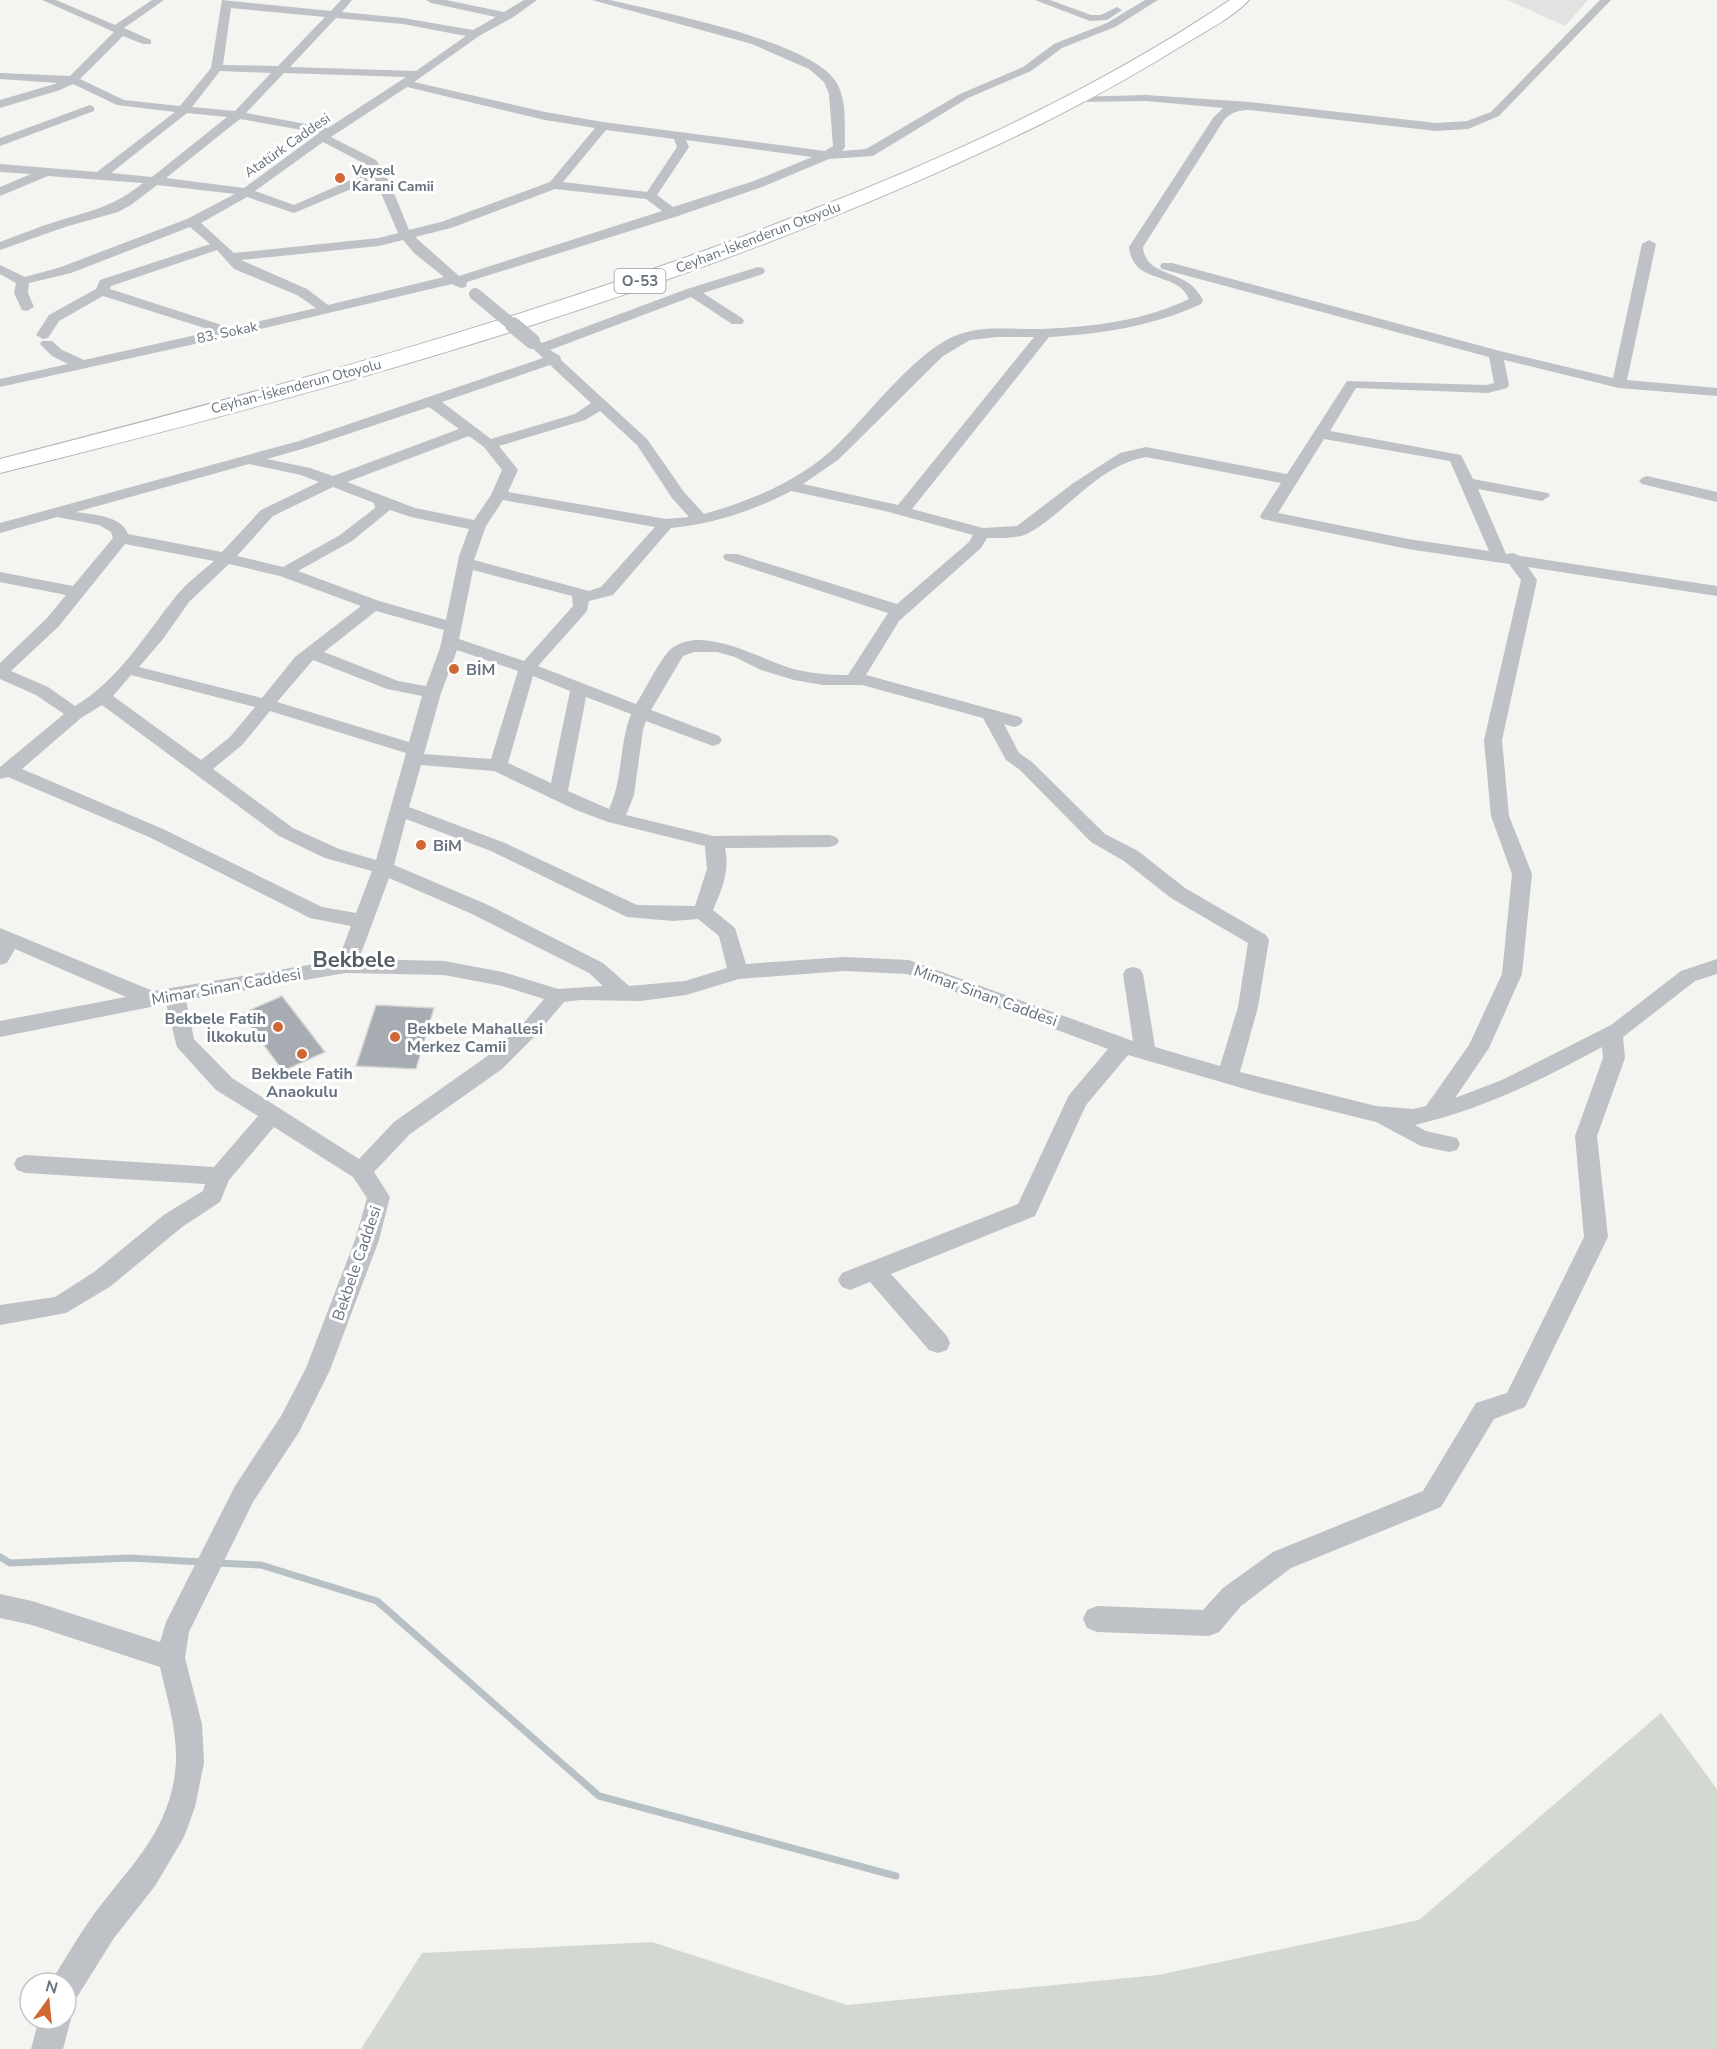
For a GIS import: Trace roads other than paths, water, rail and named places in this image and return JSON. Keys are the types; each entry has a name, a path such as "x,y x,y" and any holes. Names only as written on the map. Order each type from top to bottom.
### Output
{"highway":[{"name":"Ceyhan-İskenderun Otoyolu","path":"0,466 459,340 633,284 786,228 970,152 1078,99 1151,59 1241,0"},
{"name":"Ceyhan-İskenderun Otoyolu","path":"565,286 762,217 944,143 1093,69 1177,19"},
{"path":"429,329 519,300"}],"street":[{"path":"47,0 81,8 118,30 147,42"},
{"path":"0,104 56,88 73,80 118,30 159,0"},
{"path":"0,246 60,224 113,210 127,202 238,115 347,0"},
{"path":"431,0 508,16"},
{"name":"Atatürk Caddesi","path":"23,281 66,270 192,222 245,192 475,34 532,0"},
{"path":"597,0 758,43 800,58 830,81 836,97 839,147 827,155"},
{"path":"1040,0 1090,18 1103,18 1133,0"},
{"path":"405,83 545,116 603,126 827,155 869,153 963,96 1027,69 1058,46 1111,25 1153,0"},
{"path":"1078,99 1146,98 1436,127 1468,125 1495,114 1605,0"},
{"path":"99,177 186,108 217,68 226,2 403,21 475,34"},
{"path":"217,68 419,74"},
{"path":"0,75 73,80 121,103 238,115 327,134 372,163 407,236 455,280 555,359 602,403 642,442 678,495 700,520"},
{"path":"499,495 666,524 700,520 789,486 832,457 926,363 955,342 974,334 1045,333 1124,323 1181,309 1196,301 1194,291 1177,279 1147,269 1137,258 1136,247 1219,118 1236,106"},
{"path":"0,142 90,109"},
{"path":"554,185 603,126"},
{"path":"650,196 683,147 680,137"},
{"name":"83. Sokak","path":"0,383 455,280 673,213 758,184 827,155"},
{"path":"0,168 184,183 245,192 294,209 378,173"},
{"path":"0,192 47,171"},
{"path":"231,257 379,242 407,236 446,225 554,185 650,196 673,213"},
{"path":"192,222 239,266 302,292 325,310"},
{"path":"1619,384 1648,244"},
{"path":"83,365 57,353 45,340 54,318 102,291 105,283 219,245"},
{"path":"1137,258 1496,354 1619,384 1715,393"},
{"path":"0,269 23,281 21,293 27,307"},
{"path":"537,345 758,271"},
{"path":"102,291 184,319 231,332"},
{"path":"692,292 737,321"},
{"path":"902,511 1045,333"},
{"path":"1496,354 1502,385 1488,389 1352,384 1268,516 1408,544 1506,557 1717,591"},
{"path":"0,528 303,444 555,359"},
{"path":"346,966 383,868 432,693 452,634 466,563 478,526 499,495 510,470 489,444 432,402"},
{"path":"489,444 580,417 602,403"},
{"path":"363,921 317,913 156,833 5,771 75,714 103,697 157,635 183,598 226,558 267,513 329,483 471,430"},
{"path":"1321,434 1456,458 1506,557 1529,580 1493,740 1500,816 1522,874 1512,974 1478,1048 1433,1113"},
{"path":"303,444 305,471"},
{"path":"789,486 902,511 982,533 1008,533 1023,530 1078,487 1125,456 1146,452 1292,480"},
{"path":"249,460 305,471 329,483 411,512 478,526"},
{"path":"1647,481 1717,496"},
{"path":"1467,483 1542,496"},
{"path":"103,521 141,490"},
{"path":"285,572 346,538 383,509 381,501"},
{"path":"55,514 103,521 118,529 121,538"},
{"path":"466,563 589,596 607,591 666,524"},
{"path":"854,680 892,618 975,545 982,533"},
{"path":"121,538 285,572 452,634 527,668 713,740"},
{"path":"75,714 42,691 0,672 18,658 53,622 121,538"},
{"path":"731,557 876,605 900,610"},
{"path":"0,577 79,591"},
{"path":"498,765 527,668 581,607 580,595"},
{"path":"200,770 237,741 292,670 373,605"},
{"path":"615,818 625,795 634,730 641,711 676,653 691,648 717,647 741,653 767,666 794,675 823,680 863,680 1014,721"},
{"path":"311,653 393,685 432,693"},
{"path":"128,669 266,704 415,755 498,765 583,806 615,818 713,842 829,841"},
{"path":"558,794 579,689"},
{"path":"103,697 286,832 332,854 383,868 479,909 596,968 624,994"},
{"path":"990,715 1012,756 1026,766 1098,838 1131,856 1178,893 1259,940 1248,1007 1228,1076"},
{"path":"399,810 498,847 634,912 673,914 702,912 728,933 738,972"},
{"path":"702,912 714,886 717,852 713,842"},
{"path":"0,958 6,938 151,999"},
{"name":"Mimar Sinan Caddesi","path":"0,1029 151,999 346,966 444,968 503,979 558,996 580,993 624,994 686,988 738,972 844,964 909,967 1134,1049 1376,1114 1413,1118 1510,1086 1612,1034 1688,976 1717,966"},
{"path":"850,1280 1027,1210 1077,1101 1134,1049 1133,974"},
{"path":"175,995 184,1042 224,1084 271,1116 361,1171 402,1128 494,1063 529,1030 558,996"},
{"path":"1097,1620 1209,1623 1232,1597 1282,1560 1432,1499 1485,1411 1516,1400 1596,1237 1586,1136 1614,1058 1612,1034"},
{"path":"1376,1114 1421,1138 1449,1144"},
{"path":"0,1315 62,1305 117,1269 188,1208 212,1196 219,1176 271,1116"},
{"path":"25,1164 219,1176"},
{"name":"Bekbele Caddesi","path":"174,1644 244,1494 290,1424 318,1370 367,1240 379,1197 361,1171"},
{"path":"874,1271 938,1343"},
{"path":"0,1606 174,1644 188,1724 190,1763 181,1806 169,1837 145,1876 103,1927 75,1971"},
{"path":"47,2049 52,2031"}],"waterway":[{"path":"0,1557 10,1563 130,1558 201,1562"},
{"path":"216,1563 261,1565 377,1601 599,1796 896,1876"}],"place":[{"name":"Veysel Karani Camii","path":"340,178"},
{"name":"BİM","path":"454,669"},
{"name":"BiM","path":"421,845"},
{"name":"Bekbele Fatih İlkokulu","path":"278,1027"},
{"name":"Bekbele Mahallesi Merkez Camii","path":"395,1037"},
{"name":"Bekbele Fatih Anaokulu","path":"302,1054"}],"district":[{"name":"Bekbele","path":"354,959"}]}
